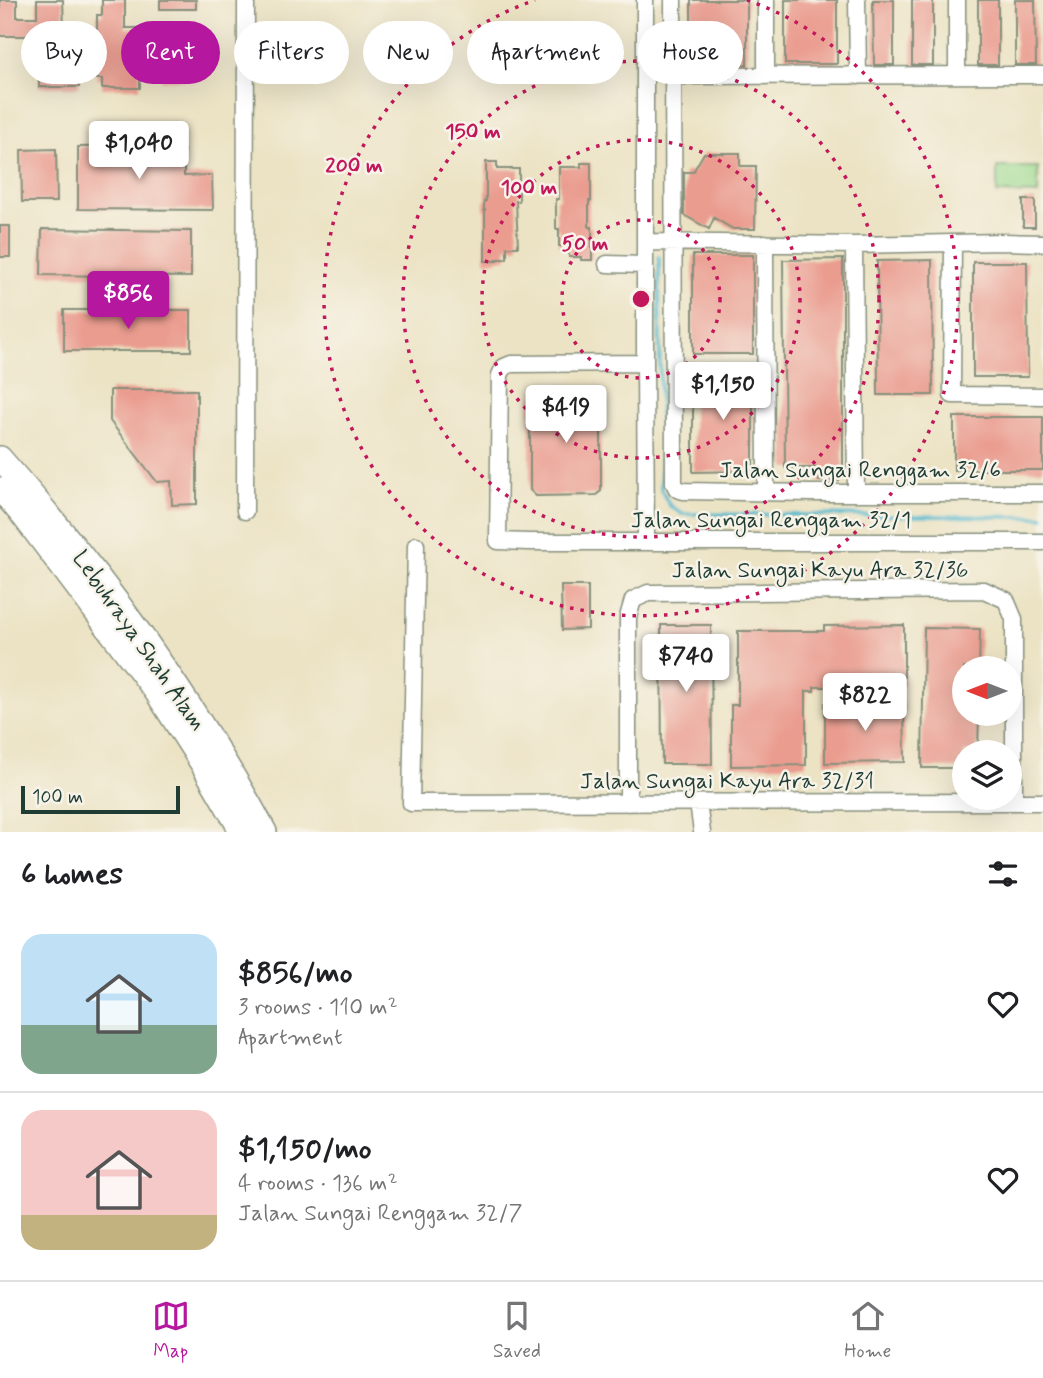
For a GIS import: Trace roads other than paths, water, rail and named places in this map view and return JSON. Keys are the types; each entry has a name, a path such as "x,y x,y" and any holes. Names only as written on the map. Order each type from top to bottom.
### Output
{"highway":[{"name":"Lebuhraya Shah Alam","path":"0,458 40,503 132,623 218,751 265,832"},
{"name":"Lebuhraya Shah Alam","path":"0,489 157,693 242,832"}],"street":[{"path":"245,511 246,0"},
{"path":"645,0 646,542"},
{"path":"673,0 673,21"},
{"path":"766,0 766,76"},
{"path":"858,0 858,76"},
{"path":"957,0 957,75"},
{"path":"743,76 1043,75"},
{"path":"674,84 674,242"},
{"path":"646,242 855,245 1043,243"},
{"name":"Jalan Sungai Renggam 32/6","path":"674,242 674,483 677,489 856,494 1043,493"},
{"path":"765,243 766,492"},
{"path":"953,243 952,395 1043,396"},
{"path":"855,245 856,494"},
{"path":"607,264 645,265"},
{"name":"Jalan Sungai Renggam 32/1","path":"645,363 511,364 504,367 500,375 498,541 1043,542"},
{"name":"Jalan Sungai Kayu Ara 32/31","path":"416,545 411,803 952,802"},
{"name":"Jalan Sungai Kayu Ara 32/36","path":"628,803 628,617 633,600 648,593 984,590 1006,600 1014,619 1014,740"},
{"name":"Jalan Sungai Kayu Ara 32/31","path":"1022,802 1043,802"},
{"path":"698,803 702,832"}],"waterway":[{"path":"659,257 661,489 669,505 682,514 1043,517"}]}
